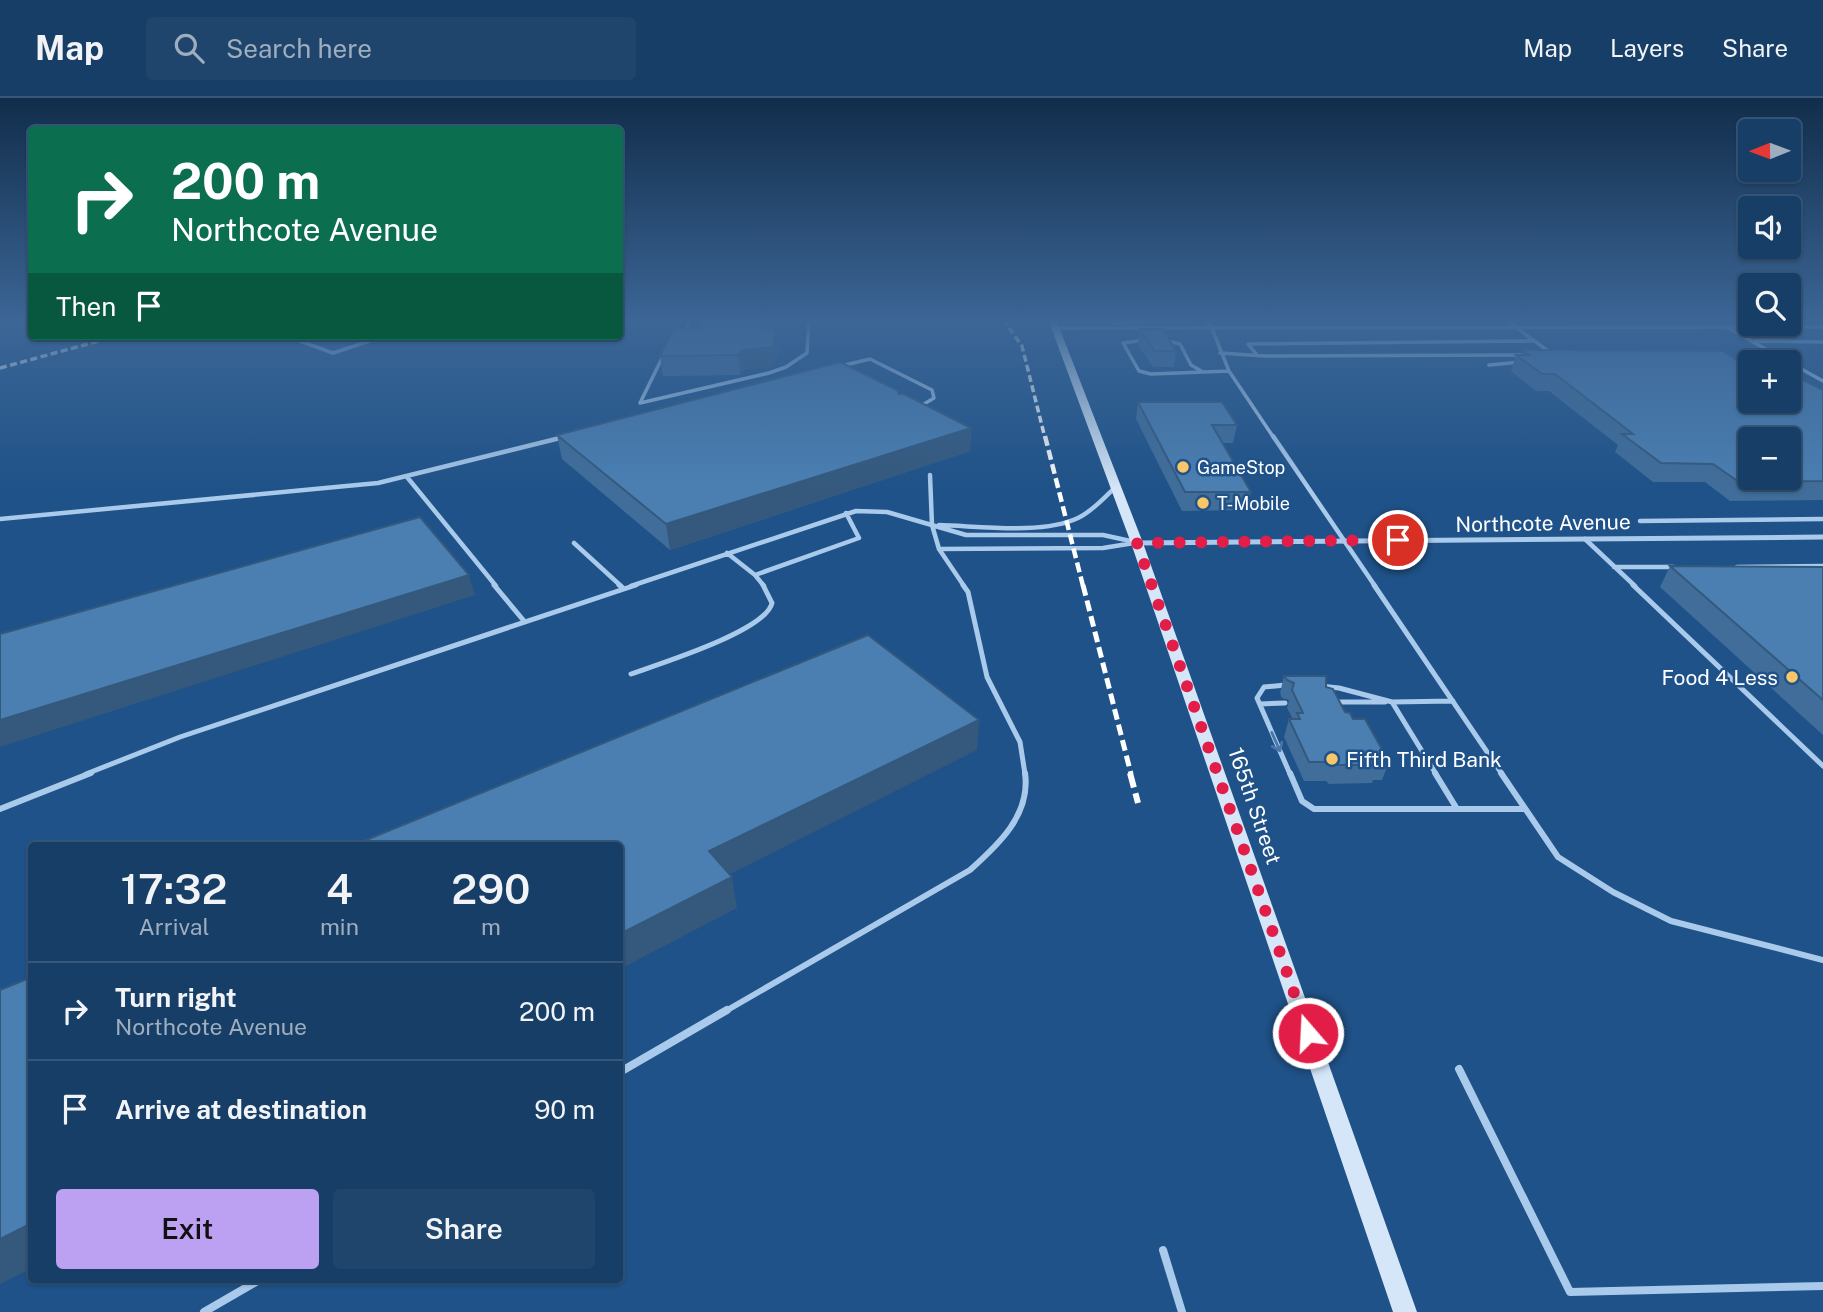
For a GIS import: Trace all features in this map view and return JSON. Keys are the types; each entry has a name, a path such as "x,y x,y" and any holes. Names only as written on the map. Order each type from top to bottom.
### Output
{"main road":[{"name":"165th Street","path":"1073,376 1137,543 1405,1312"}],"street":[{"name":"Northcote Avenue","path":"1137,543 1823,537"}],"lane":[{"path":"653,376 640,403 751,376"},
{"path":"903,376 932,390 934,398 911,410"},
{"path":"1232,376 1558,857 1602,886 1657,914 1728,938 1823,960"},
{"path":"0,519 378,483 566,437"},
{"path":"623,1070 970,870 1001,843 1019,815 1026,780 1020,742 987,677 968,592 939,548 932,525 930,475"},
{"path":"407,477 524,621"},
{"path":"932,525 1038,525 1067,522 1079,518 1116,487"},
{"path":"0,809 140,751 846,513 878,510 966,535 1104,535 1137,543"},
{"path":"755,575 859,538 846,513"},
{"path":"1640,521 1823,519"},
{"path":"1585,539 1823,766"},
{"path":"574,543 623,588"},
{"path":"939,548 1102,548 1137,543"},
{"path":"631,674 738,632 767,616 772,607 771,598 755,575 727,553"},
{"path":"1726,567 1823,566"},
{"path":"1614,567 1684,567"},
{"path":"1297,686 1265,687 1257,698 1302,801 1314,809 1525,808"},
{"path":"1308,686 1339,688 1392,702 1457,809"},
{"path":"1325,702 1453,701"},
{"path":"1260,704 1285,703"},
{"path":"1459,1069 1570,1292 1823,1286"},
{"path":"1163,1250 1182,1312"},
{"path":"204,1312 254,1283"}],"building":[{"path":"787,376 868,376 897,390 899,394 904,394 971,428 666,524 557,435"},
{"path":"1557,376 1738,376 1738,413 1801,413 1801,379 1823,390 1823,481 1801,481 1801,427 1738,427 1738,481 1713,464 1661,463 1622,434 1633,434"},
{"path":"1138,402 1222,402 1237,425 1212,425 1251,492 1185,492"},
{"path":"420,517 469,575 0,720 0,634"},
{"name":"Food 4 Less","path":"1670,566 1823,567 1823,700"},
{"path":"868,635 979,720 709,851 732,877 623,932 623,842 361,842"},
{"path":"1284,676 1326,676 1326,687 1333,689 1345,712 1350,713 1353,719 1365,719 1389,762 1377,762 1378,765 1334,765 1331,762 1309,762 1289,719 1300,719 1297,713 1303,713 1292,690 1294,683"},
{"path":"28,979 28,1225 0,1239 0,990"}],"railway":[{"path":"1029,376 1045,438"},
{"path":"1045,436 1083,586"},
{"path":"1083,585 1131,774"},
{"path":"1130,773 1138,803"}],"place":[{"name":"GameStop","path":"1183,467"},
{"name":"T-Mobile","path":"1203,503"},
{"name":"Food 4 Less","path":"1792,677"},
{"name":"Fifth Third Bank","path":"1332,759"}],"route":[{"path":"1308,1033 1137,543 1398,540"}]}
